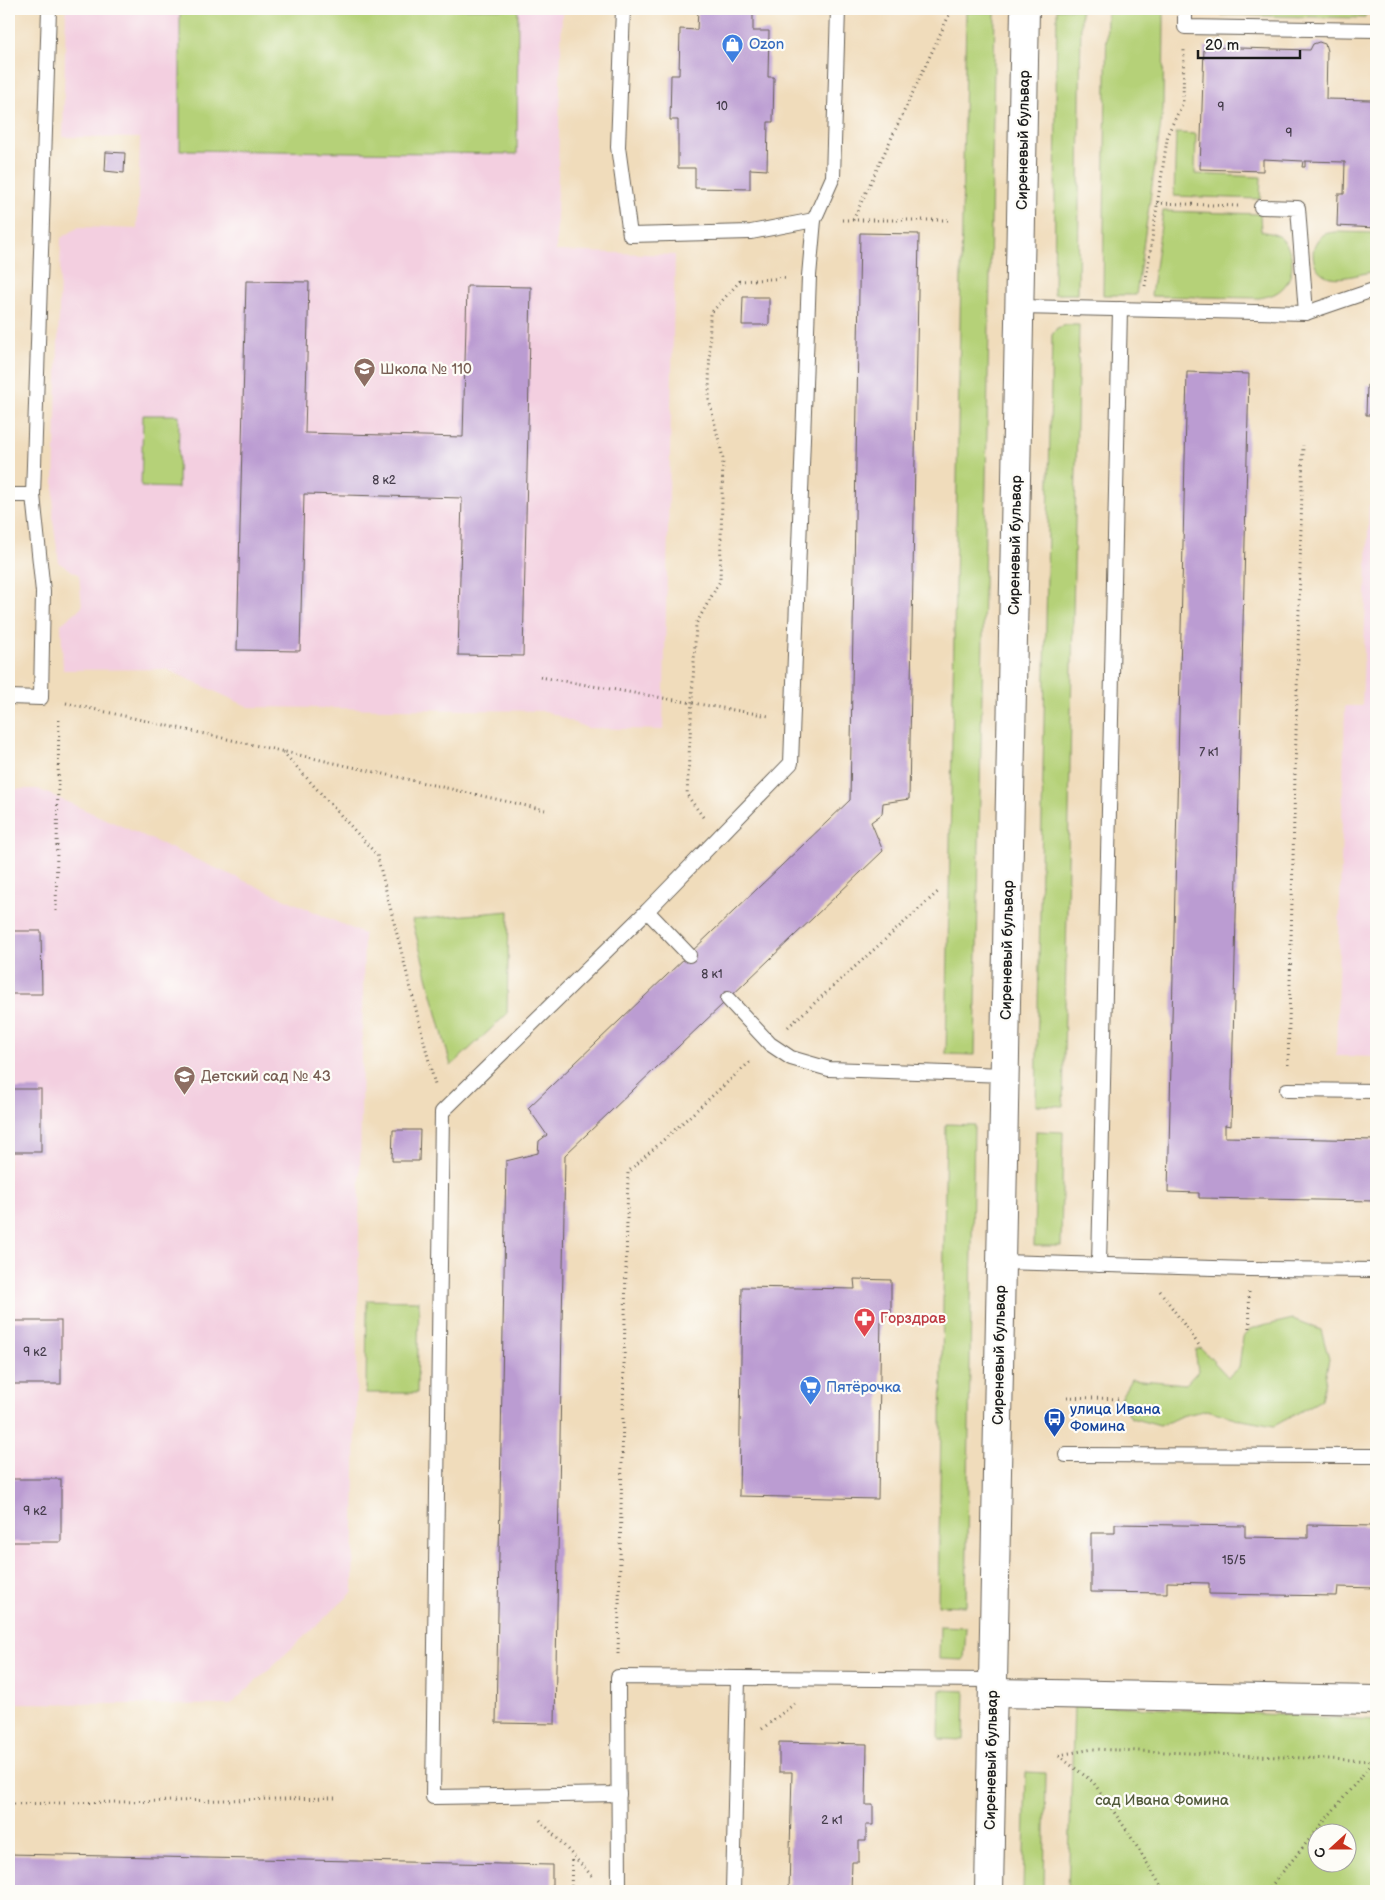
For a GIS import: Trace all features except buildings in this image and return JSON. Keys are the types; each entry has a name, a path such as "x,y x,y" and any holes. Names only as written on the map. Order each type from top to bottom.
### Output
{"street":[{"name":"Сиреневый бульвар","path":"989,1891 1025,9"},
{"path":"993,1686 1376,1700"}],"lane":[{"path":"9,697 41,698 43,592 33,495 49,9"},
{"path":"623,9 618,147 630,235 751,232 814,220"},
{"path":"620,1794 433,1797 442,1112 647,911 791,763 809,276 814,220 833,177 838,9"},
{"path":"1185,9 1185,27 1376,30"},
{"path":"1261,207 1298,208 1306,313"},
{"path":"1020,307 1306,313 1376,289"},
{"path":"1099,1265 1120,309"},
{"path":"9,495 33,495"},
{"path":"647,911 689,954"},
{"path":"728,999 770,1044 792,1058 829,1069 1004,1075"},
{"path":"1287,1090 1376,1091"},
{"path":"1001,1262 1249,1269 1376,1270"},
{"path":"1066,1455 1376,1456"},
{"path":"619,1891 618,1677 826,1678 993,1686"},
{"path":"733,1891 738,1678"}],"path":[{"path":"853,220 952,9"},
{"path":"1141,309 1168,134 1183,103 1185,27"},
{"path":"1157,203 1261,207"},
{"path":"814,220 951,220"},
{"path":"718,838 687,795 696,624 720,581 723,458 709,400 710,314 740,281 809,276"},
{"path":"1287,1090 1303,445"},
{"path":"540,677 793,721"},
{"path":"41,698 545,810"},
{"path":"56,911 59,702"},
{"path":"283,752 376,855 442,1112"},
{"path":"618,1677 628,1172 939,891"},
{"path":"1142,1266 1201,1348"},
{"path":"1249,1269 1250,1329"},
{"path":"1067,1397 1120,1399"},
{"path":"736,1749 826,1678"},
{"path":"1164,1891 1128,1832 1093,1782 1058,1755 1093,1749 1375,1761"},
{"path":"1267,1891 1375,1761"},
{"path":"517,1796 600,1884"},
{"path":"9,1804 335,1798"},
{"path":"571,1891 572,1855"}],"shaded area":[{"name":"Школа № 110","path":"66,9 562,9 556,251 675,255 663,730 587,728 546,711 249,707 166,669 63,670 61,624 82,607 79,575 59,563 53,520 61,238 79,227 137,229 140,138 63,137"},
{"path":"1376,504 1376,1057 1336,1056 1345,706 1362,706 1369,505"},
{"name":"Детский сад № 43","path":"9,789 38,789 364,934 353,1592 230,1705 9,1703"}],"green space":[{"path":"180,9 518,9 517,154 180,150"},
{"path":"1057,9 1081,9 1078,294 1054,294"},
{"path":"1107,9 1163,9 1164,16 1163,110 1136,295 1103,295"},
{"path":"1211,9 1369,9 1364,18 1222,15"},
{"path":"966,12 995,12 975,1055 946,1054"},
{"path":"1176,133 1196,134 1195,174 1261,177 1260,199 1174,196"},
{"path":"1163,211 1260,214 1261,231 1276,235 1288,248 1292,265 1291,274 1287,282 1282,289 1274,294 1259,298 1151,296"},
{"path":"1337,232 1376,233 1376,271 1335,278 1323,274 1318,269 1313,257 1315,244 1325,234"},
{"path":"1066,325 1079,325 1063,1106 1036,1105 1052,335 1057,328"},
{"path":"143,415 179,415 178,488 141,487"},
{"path":"509,911 507,1014 451,1066 412,920"},
{"path":"946,1124 974,1125 966,1606 938,1605"},
{"path":"1036,1131 1063,1132 1061,1246 1034,1246"},
{"path":"367,1300 419,1301 417,1393 366,1393"},
{"path":"1293,1319 1321,1330 1329,1359 1321,1400 1274,1426 1242,1420 1207,1410 1181,1416 1160,1426 1131,1418 1120,1399 1131,1379 1186,1384 1198,1371 1195,1350 1201,1348 1228,1377 1239,1367 1243,1337 1250,1329"},
{"path":"940,1626 966,1627 964,1660 939,1659"},
{"path":"940,1690 965,1691 964,1740 939,1739"},
{"name":"сад Ивана Фомина","path":"1074,1704 1376,1720 1376,1891 1068,1891"},
{"path":"1026,1772 1046,1773 1044,1891 1023,1891"}],"place":[{"name":"Ozon","path":"733,63"},
{"name":"Школа № 110","path":"364,388"},
{"name":"Детский сад № 43","path":"185,1095"},
{"name":"Горздрав","path":"864,1337"},
{"name":"Пятёрочка","path":"810,1406"},
{"name":"улица Ивана Фомина","path":"1054,1437"}]}
